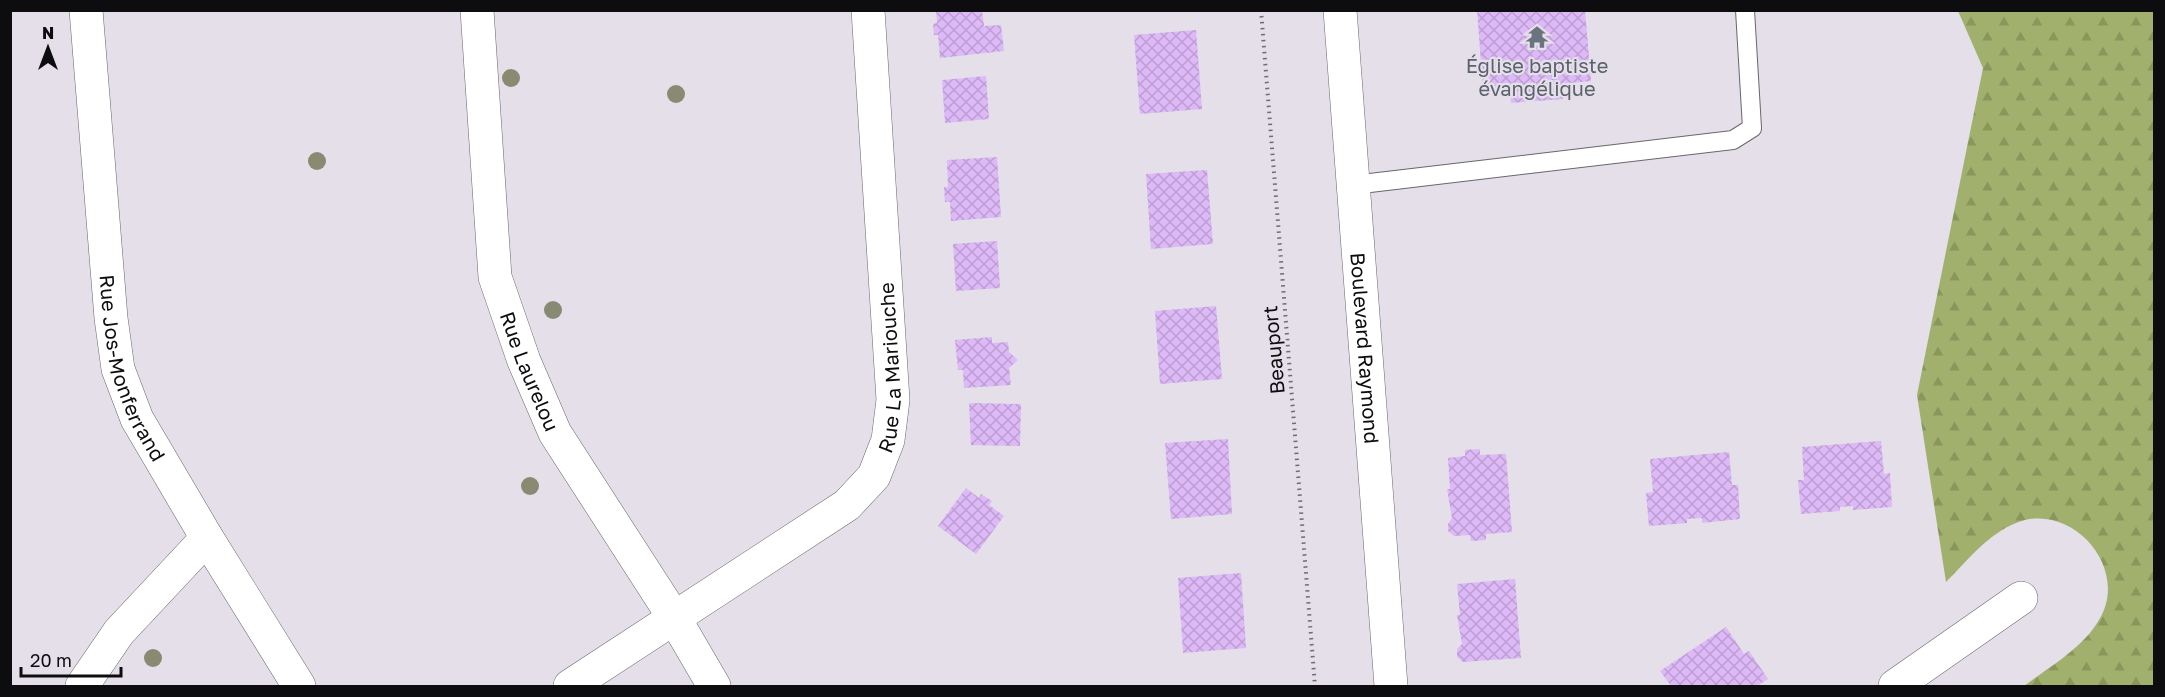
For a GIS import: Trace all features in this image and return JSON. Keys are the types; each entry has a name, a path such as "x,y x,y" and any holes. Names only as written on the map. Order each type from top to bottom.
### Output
{"street":[{"name":"Rue Jos-Monferrand","path":"86,10 111,318 118,369 137,418 207,538 299,687"},
{"name":"Rue Laurelou","path":"477,10 495,277 524,361 555,433 675,619 714,687"},
{"name":"Rue La Mariouche","path":"675,619 847,505 874,476 888,440 893,400 868,10"},
{"name":"Boulevard Raymond","path":"1340,10 1391,687"},
{"path":"82,687 119,632 207,538"},
{"path":"1895,687 2021,598"},
{"path":"570,687 675,619"}],"lane":[{"path":"1353,186 1733,140 1752,128 1744,10"}],"path":[{"name":"Beauport","path":"1261,10 1315,687"}],"green space":[{"path":"1958,11 2154,11 2154,686 2024,686 2084,639 2099,620 2107,600 2107,580 2101,560 2090,543 2075,530 2057,521 2037,518 2006,528 1987,541 1946,582 1917,395 1983,68"}],"building":[{"path":"936,10 982,10 984,26 1001,25 1004,51 940,58 938,35 934,35 933,24 937,23"},
{"path":"1477,10 1585,10 1591,81 1562,84 1563,99 1511,103 1510,87 1483,89"},
{"path":"1196,30 1202,109 1140,114 1134,35"},
{"path":"986,76 989,119 945,123 942,80"},
{"path":"997,157 1001,217 951,221 950,202 945,202 944,187 948,187 947,160"},
{"path":"1207,170 1213,244 1151,249 1146,174"},
{"path":"997,241 1000,288 956,291 953,244"},
{"path":"1216,306 1222,379 1160,384 1155,311"},
{"path":"992,337 992,343 1008,342 1009,352 1018,360 1009,368 1011,385 964,388 963,370 958,370 955,340"},
{"path":"969,403 1021,404 1020,446 971,445"},
{"path":"1228,439 1232,514 1171,519 1165,443"},
{"path":"1881,441 1884,474 1890,473 1892,507 1853,510 1853,506 1840,507 1840,511 1801,514 1798,480 1804,480 1802,447"},
{"path":"1480,449 1480,455 1506,454 1512,532 1486,534 1486,540 1471,541 1470,535 1454,536 1448,531 1448,524 1452,518 1447,489 1450,489 1448,458 1465,456 1465,450"},
{"path":"1729,452 1732,485 1738,485 1740,519 1702,523 1702,518 1687,519 1687,523 1649,526 1646,493 1653,492 1650,459"},
{"path":"966,488 979,498 981,494 992,501 989,505 1004,516 976,554 938,526"},
{"path":"1241,573 1246,648 1183,653 1178,578"},
{"path":"1515,579 1521,658 1463,662 1457,657 1457,649 1462,644 1457,615 1460,615 1457,584"},
{"path":"1726,627 1744,654 1749,651 1768,679 1757,686 1671,686 1660,671"}],"place":[{"name":"Église baptiste évangélique","path":"1537,37"}]}
